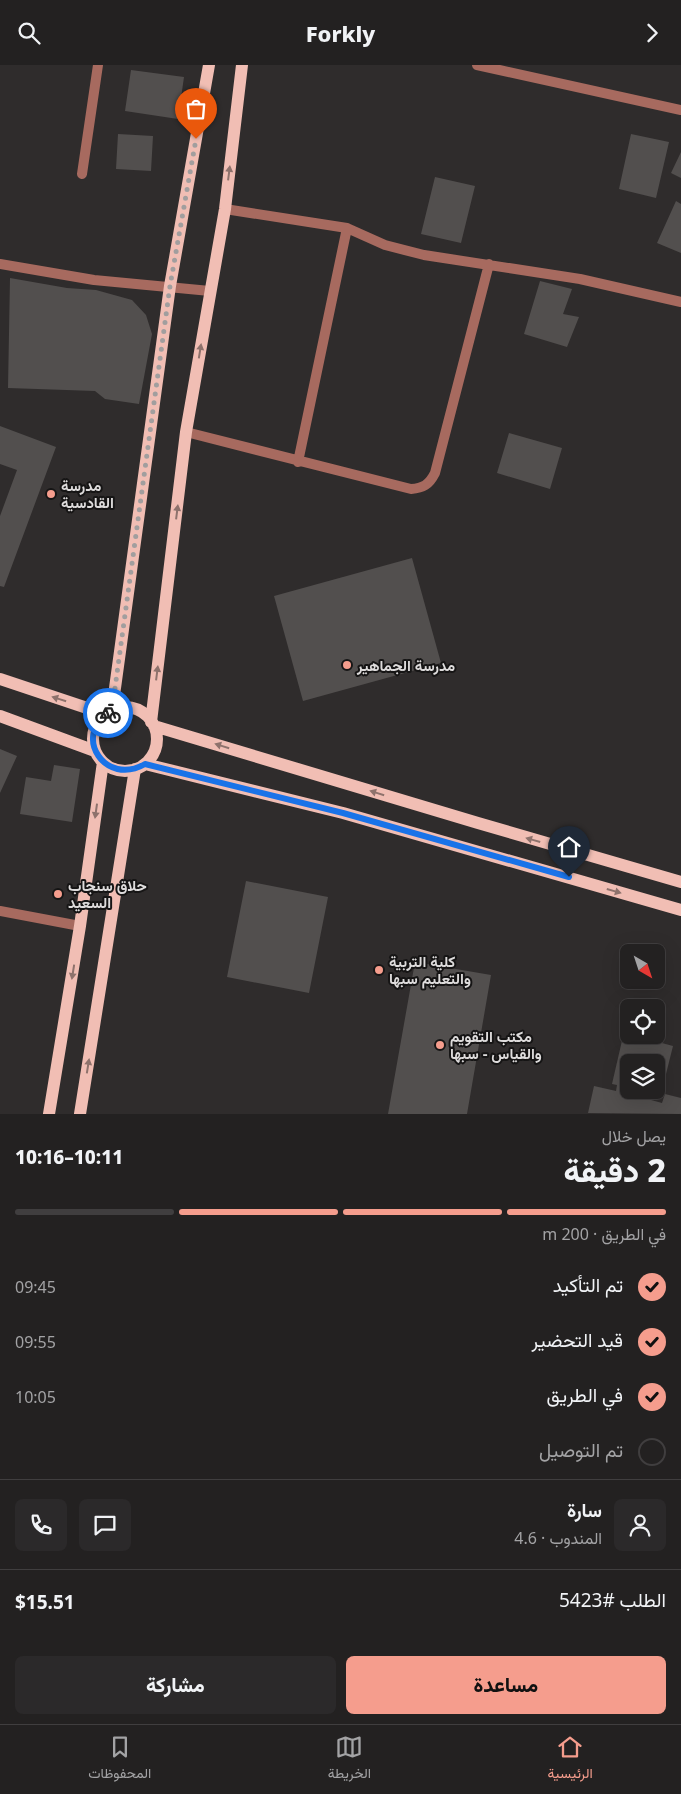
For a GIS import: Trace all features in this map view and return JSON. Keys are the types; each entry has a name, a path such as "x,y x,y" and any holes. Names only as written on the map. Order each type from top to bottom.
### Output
{"main road":[{"path":"209,65 170,286 109,712 94,731 95,751 103,763 118,770 140,767 343,813 681,910"},
{"path":"153,724 186,432 225,209 242,65"},
{"path":"0,679 109,712 123,707 134,709 144,714 153,724 157,736 156,747 140,767 80,1114"},
{"path":"0,716 95,751"},
{"path":"153,724 478,823 681,882"},
{"path":"49,1114 80,926 103,763"}],"street":[{"path":"82,174 98,65"},
{"path":"477,65 681,110"},
{"path":"225,209 347,228 385,245 424,255 580,279 681,302"},
{"path":"298,462 347,228"},
{"path":"0,264 94,280 210,291"},
{"path":"186,432 410,489 422,488 430,482 438,463 489,264"},
{"path":"0,911 80,926"}],"building":[{"path":"131,70 184,77 178,119 125,111"},
{"path":"118,134 153,136 151,171 116,169"},
{"path":"631,134 669,142 656,198 619,189"},
{"path":"681,152 681,178 671,173"},
{"path":"435,177 475,186 461,243 421,234"},
{"path":"676,201 681,204 681,253 657,243"},
{"path":"10,278 67,288 96,290 132,300 146,315 152,334 139,404 105,399 95,391 8,388"},
{"path":"540,281 572,289 563,314 579,317 567,347 524,334"},
{"path":"0,426 56,447 4,587 0,586 0,516 17,470 0,464"},
{"path":"509,433 562,448 550,489 497,473"},
{"path":"412,558 441,663 303,701 274,596"},
{"path":"0,749 17,756 0,793"},
{"path":"54,765 80,769 72,822 20,814 26,777 51,781"},
{"path":"246,881 328,897 309,993 227,977"},
{"name":"مكتب التقويم والقياس - سبها","path":"415,962 491,975 467,1114 388,1114"},
{"path":"621,1044 665,1044 673,1046 665,1078 665,1054 620,1054 620,1099 651,1099 662,1103 665,1099 665,1094 681,1098 681,1114 588,1113 594,1086 616,1091 617,1085 612,1084"}],"way so far":[{"path":"108,713 112,710 170,286 196,139"}],"place":[{"name":"مدرسة القادسية","path":"51,494"},
{"name":"مدرسة الجماهير","path":"347,665"},
{"name":"حلاق سنجاب السعيد","path":"58,894"},
{"name":"كلية التربية والتعليم سبها","path":"379,970"},
{"name":"مكتب التقويم والقياس - سبها","path":"440,1045"}],"route":[{"path":"108,713 98,722 94,731 93,742 95,751 103,763 118,770 127,771 145,764 343,813 569,877"}]}
